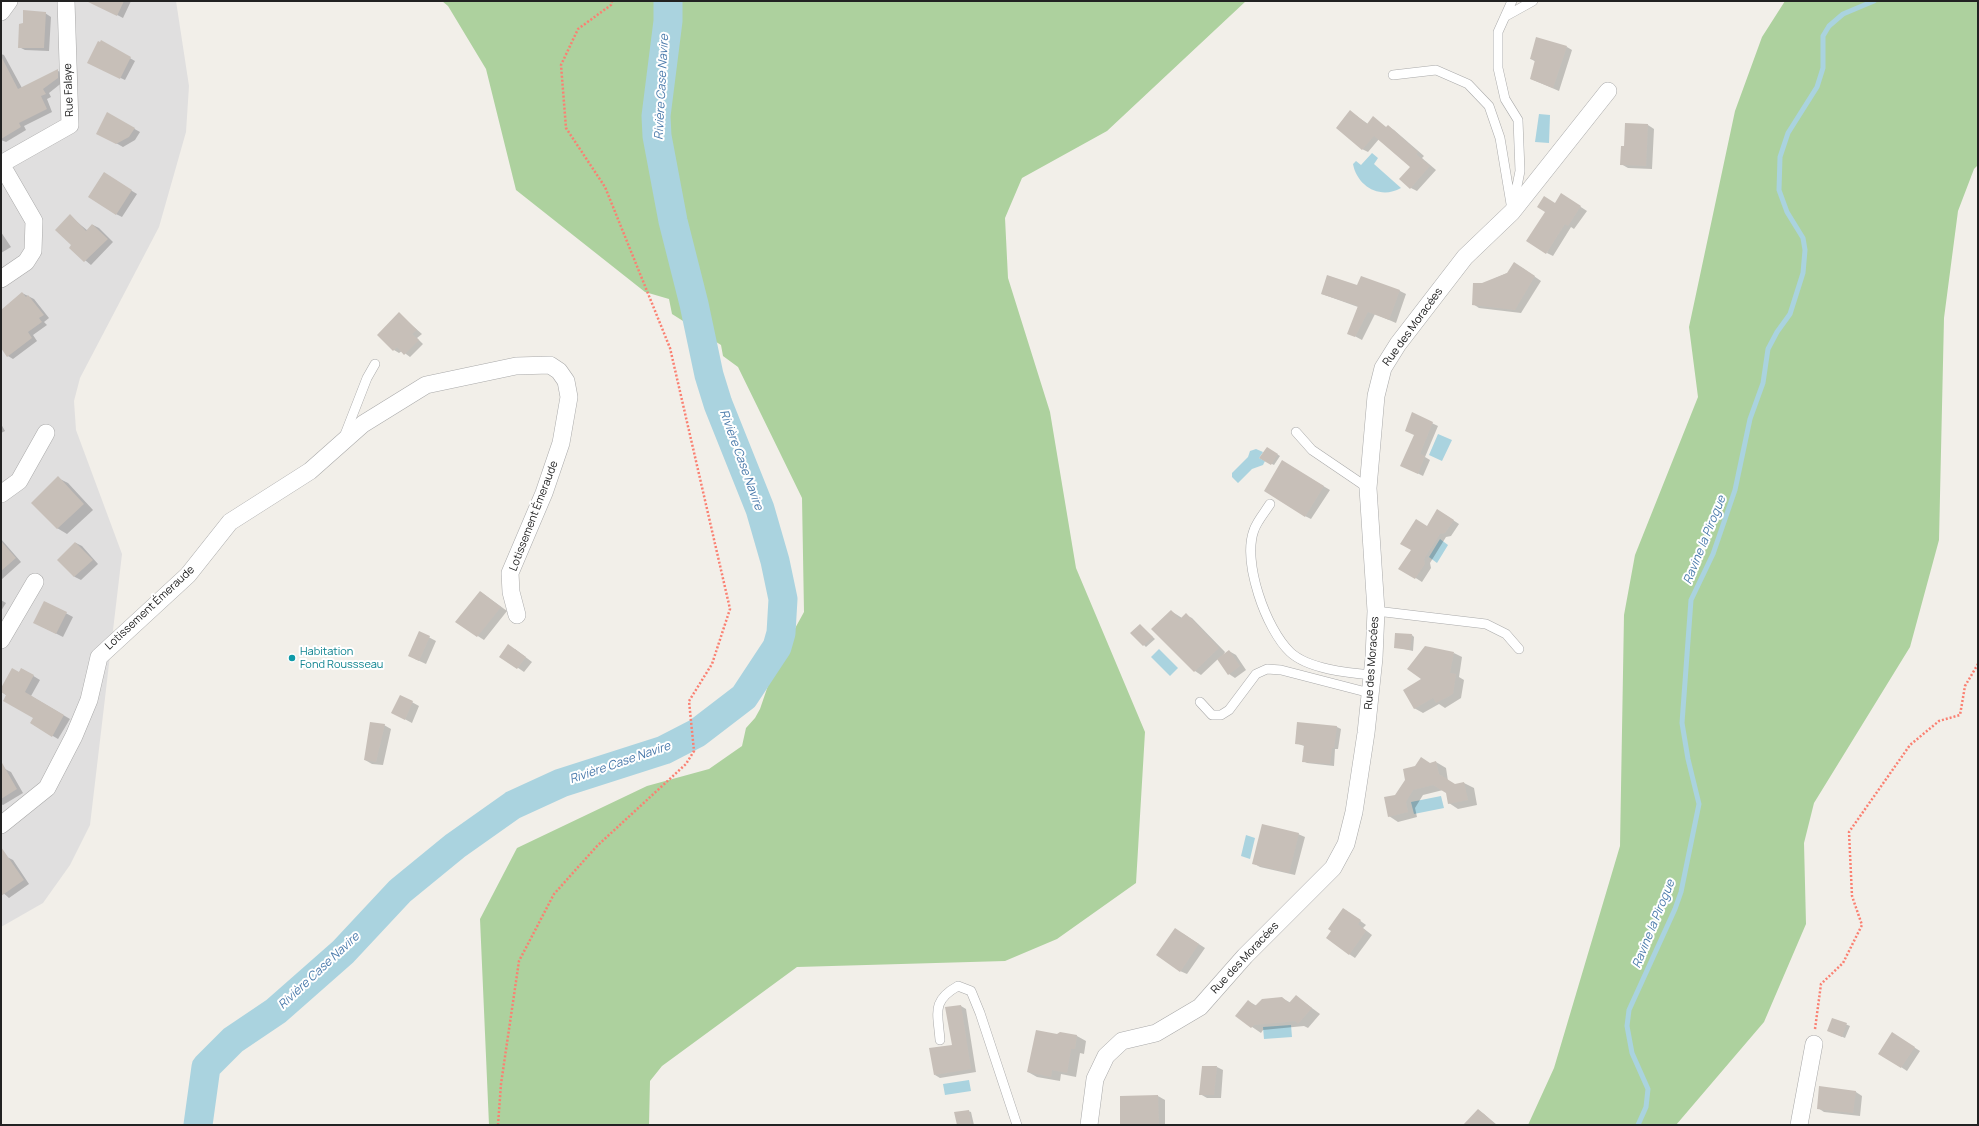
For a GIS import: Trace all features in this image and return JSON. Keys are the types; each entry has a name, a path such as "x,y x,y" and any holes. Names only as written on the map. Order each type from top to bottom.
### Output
{"street":[{"path":"1,12 9,1"},
{"name":"Rue Falaye","path":"1,164 70,125 66,1"},
{"name":"Rue des Moracées","path":"1089,1125 1095,1079 1106,1056 1122,1041 1156,1034 1200,1006 1245,956 1333,868 1346,844 1354,812 1366,733 1372,675 1376,611 1368,488 1376,396 1383,368 1398,344 1465,257 1512,212 1608,91"},
{"path":"1,164 34,221 33,251 26,262 1,279"},
{"name":"Lotissement Émeraude","path":"1,825 47,788 74,736 89,700 98,657 188,575 230,522 310,471 362,424 426,385 516,366 550,365 559,371 566,381 569,397 561,443 544,493 510,573 511,592 517,615"},
{"path":"1,494 19,481 46,433"},
{"path":"1,640 36,582"},
{"path":"1799,1125 1814,1044"}],"lane":[{"path":"1512,1 1498,32 1498,68 1505,98 1518,120 1520,171 1512,212"},
{"path":"1506,16 1533,1"},
{"path":"1393,75 1436,70 1468,84 1489,106 1500,138 1512,212"},
{"path":"342,442 367,378 375,364"},
{"path":"1296,432 1312,450 1368,488"},
{"path":"1270,504 1254,530 1251,550 1253,577 1261,602 1274,629 1290,652 1318,667 1372,675"},
{"path":"1376,611 1486,624 1506,634 1519,649"},
{"path":"1200,702 1212,715 1221,715 1229,710 1256,674 1267,669 1281,670 1370,693"},
{"path":"940,1040 937,1006 947,992 958,986 971,991 980,1013 1017,1125"}],"path":[{"path":"498,1125 501,1084 519,961 554,894 598,846 686,764 694,751 689,701 712,664 730,609 670,348 605,187 566,128 561,65 578,29 611,5 612,1"},
{"path":"1814,1044 1821,984 1843,963 1862,925 1852,896 1849,832 1910,745 1939,721 1960,715 1965,686 1978,664"}],"shaded area":[{"path":"1,1 176,1 189,86 186,132 159,227 80,378 74,401 76,430 122,554 90,825 70,865 43,903 1,927"}],"green space":[{"path":"442,1 1246,1 1107,131 1022,178 1005,218 1008,278 1050,412 1076,568 1145,732 1136,883 1057,939 1005,961 797,967 662,1066 650,1081 649,1125 489,1125 480,919 517,848 647,786 709,769 742,746 746,728 755,718 760,709 775,665 804,612 802,498 738,367 723,356 721,345 672,314 669,299 645,292 516,190 486,69 448,6"},
{"path":"1785,1 1978,1 1978,165 1974,169 1958,211 1944,318 1939,540 1910,647 1814,803 1804,843 1806,924 1764,1022 1676,1125 1528,1125 1554,1068 1620,846 1624,615 1635,555 1698,397 1689,327 1735,111 1762,37"}],"water":[{"path":"1539,114 1550,115 1549,143 1535,142"},
{"path":"1372,153 1378,158 1374,164 1401,188 1393,191 1378,191 1371,189 1359,179 1353,164 1356,161 1361,165"},
{"path":"1438,434 1452,440 1442,461 1429,455"},
{"path":"1256,449 1263,452 1259,458 1265,461 1263,465 1252,469 1238,483 1232,477 1232,473 1248,457 1250,451"},
{"path":"1440,539 1448,545 1437,563 1429,557"},
{"path":"1159,649 1178,668 1170,676 1151,657"},
{"path":"1441,796 1444,808 1414,814 1411,802"},
{"path":"1246,835 1255,838 1250,859 1241,856"},
{"path":"1291,1025 1292,1037 1264,1039 1263,1027"},
{"path":"969,1080 971,1091 945,1095 943,1084"}],"building":[{"path":"86,1 124,1 117,16"},
{"path":"23,10 46,12 44,48 18,48 19,24 23,23"},
{"path":"1536,37 1567,46 1553,88 1530,79 1535,60 1530,59"},
{"path":"101,40 131,57 120,79 87,63 98,41 100,42"},
{"path":"1,56 18,89 58,69 58,78 43,89 46,94 41,96 47,109 19,123 21,127 1,139"},
{"path":"1350,110 1367,124 1373,116 1386,127 1388,125 1418,152 1416,154 1430,166 1410,189 1399,179 1410,167 1374,136 1362,150 1336,128"},
{"path":"107,112 135,128 129,137 116,144 96,134"},
{"path":"1625,123 1648,124 1646,166 1620,165 1621,146 1624,146"},
{"path":"104,172 132,190 116,215 88,197"},
{"path":"1561,193 1581,206 1568,226 1565,224 1546,254 1526,241 1545,212 1537,207 1544,196 1555,203"},
{"path":"70,214 86,231 92,224 108,239 84,262 69,248 71,245 55,230"},
{"path":"1514,262 1535,276 1515,310 1472,305 1473,283 1482,283 1507,273"},
{"path":"1327,275 1357,285 1361,276 1400,290 1389,320 1368,312 1355,337 1347,334 1358,306 1321,294"},
{"path":"22,292 26,297 28,295 44,315 39,318 42,322 28,332 32,338 7,357 1,348 1,310"},
{"path":"399,312 417,330 412,334 419,340 404,355 397,347 393,351 377,335"},
{"path":"1412,412 1433,422 1420,454 1425,456 1418,474 1400,466 1414,435 1405,431"},
{"path":"1267,447 1278,454 1271,465 1259,458"},
{"path":"1282,460 1324,486 1305,517 1264,491"},
{"path":"58,476 84,504 57,529 31,503"},
{"path":"1437,509 1454,520 1445,533 1440,534 1424,559 1425,564 1415,579 1398,569 1411,550 1400,544 1416,519 1427,526"},
{"path":"1,541 16,558 1,571"},
{"path":"75,542 93,560 74,577 57,560"},
{"path":"480,591 501,607 477,637 455,622"},
{"path":"44,601 67,612 56,634 33,623"},
{"path":"1171,610 1180,619 1186,613 1219,648 1194,672 1151,629"},
{"path":"1140,624 1153,637 1143,646 1130,633"},
{"path":"419,631 430,636 419,661 408,656"},
{"path":"1395,633 1412,634 1410,650 1394,648"},
{"path":"508,644 526,657 517,669 499,657"},
{"path":"1425,646 1454,652 1450,673 1456,674 1453,694 1436,703 1433,698 1414,709 1403,690 1421,679 1407,669"},
{"path":"1229,650 1240,666 1228,675 1217,659"},
{"path":"12,668 19,672 21,668 34,675 25,692 64,715 52,737 30,723 33,718 3,701 6,695 1,692 1,688"},
{"path":"400,695 413,701 405,720 391,713"},
{"path":"370,722 385,724 376,762 364,760"},
{"path":"1297,722 1337,726 1330,764 1302,762 1304,745 1295,744"},
{"path":"1421,757 1430,763 1436,761 1439,774 1455,784 1464,782 1468,800 1448,804 1446,793 1433,785 1413,790 1406,802 1408,812 1388,817 1384,797 1395,795 1405,780 1403,769 1415,766"},
{"path":"1,761 17,789 1,799"},
{"path":"1262,824 1299,833 1289,873 1252,864"},
{"path":"1,847 24,880 1,896"},
{"path":"1343,908 1361,920 1358,924 1366,931 1349,955 1326,938 1331,931 1328,929"},
{"path":"1175,928 1199,944 1180,972 1156,955"},
{"path":"1296,995 1312,1008 1298,1024 1295,1021 1254,1025 1251,1028 1235,1016 1248,1000 1255,1006 1262,999 1282,997 1289,1003"},
{"path":"961,1005 971,1069 934,1075 929,1048 952,1045 945,1007"},
{"path":"1832,1018 1847,1023 1842,1037 1827,1031"},
{"path":"1036,1030 1057,1034 1060,1032 1077,1035 1075,1049 1071,1049 1067,1073 1052,1070 1051,1077 1027,1072"},
{"path":"1892,1032 1915,1047 1901,1068 1878,1054"},
{"path":"1202,1066 1217,1066 1214,1095 1199,1095"},
{"path":"1819,1086 1856,1091 1853,1113 1817,1109"},
{"path":"1158,1095 1159,1125 1120,1125 1120,1096"},
{"path":"1478,1109 1484,1114 1496,1125 1463,1125"},
{"path":"969,1110 971,1124 957,1125 954,1112"}],"waterway":[{"name":"Rivière Case Navire","path":"198,1125 206,1067 233,1040 276,1011 343,952 400,891 455,846 513,805 561,783 664,750 697,733 744,697 777,647 781,633 783,599 775,561 760,509 718,404 709,375 694,304 673,221 657,136 656,116 668,21 668,1"},
{"name":"Ravine la Pirogue","path":"1638,1125 1646,1107 1648,1089 1632,1053 1627,1026 1629,1010 1675,909 1681,892 1699,804 1688,759 1682,723 1691,600 1713,554 1735,490 1750,419 1763,383 1768,349 1777,332 1790,314 1803,273 1805,250 1803,238 1787,212 1779,190 1780,157 1788,133 1817,87 1823,68 1823,36 1829,26 1843,14 1874,1"}],"place":[{"name":"Habitation Fond Roussseau","path":"292,658"}]}
